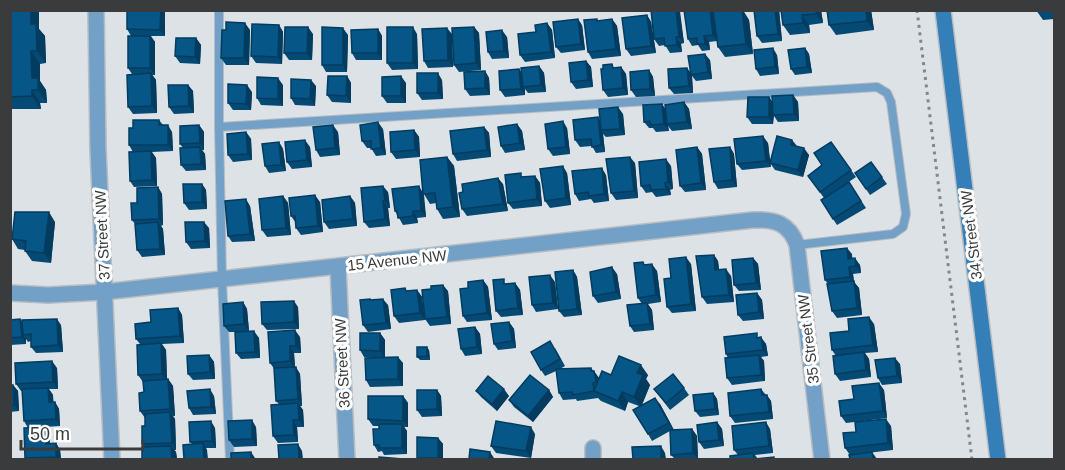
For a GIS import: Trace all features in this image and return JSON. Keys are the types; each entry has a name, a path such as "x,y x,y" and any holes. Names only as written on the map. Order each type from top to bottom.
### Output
{"main road":[{"name":"34 Street NW","path":"943,10 998,459"}],"street":[{"name":"37 Street NW","path":"96,10 98,149 112,459"},
{"name":"15 Avenue NW","path":"10,293 48,295 104,292 753,220 775,220 783,224"},
{"name":"35 Street NW","path":"783,224 789,229 796,245 822,459"},
{"name":"36 Street NW","path":"338,267 347,459"}],"lane":[{"path":"219,10 222,280 230,459"},
{"path":"219,127 877,87 887,93 891,102 906,214 903,227 893,234 796,245"}],"path":[{"path":"917,10 972,459"}],"building":[{"path":"10,10 31,10 31,24 36,24 37,51 31,51 32,78 38,78 38,90 32,90 32,96 10,97"},
{"path":"127,10 161,10 160,30 127,29"},
{"path":"651,10 676,10 679,37 676,37 677,45 665,46 664,38 654,39"},
{"path":"684,10 710,10 713,35 704,36 705,44 697,44 697,38 688,39"},
{"path":"713,10 742,10 746,44 718,47"},
{"path":"754,10 775,10 778,34 757,36"},
{"path":"781,10 816,10 816,14 802,15 803,23 783,25"},
{"path":"827,10 866,10 867,21 829,25"},
{"path":"647,15 651,46 626,49 622,18"},
{"path":"578,19 581,44 556,47 553,22"},
{"path":"597,19 597,21 612,19 616,49 588,52 584,20"},
{"path":"226,22 245,23 244,58 221,58 222,30 226,30"},
{"path":"547,23 551,52 520,55 518,34 536,32 535,25"},
{"path":"252,24 279,25 278,57 251,56"},
{"path":"285,27 308,27 307,53 284,53"},
{"path":"322,27 343,28 343,65 322,65"},
{"path":"387,27 413,27 413,63 387,63"},
{"path":"474,27 476,63 454,65 452,28"},
{"path":"447,28 448,60 424,61 422,29"},
{"path":"378,29 378,53 352,53 351,30"},
{"path":"502,30 504,51 488,52 486,32"},
{"path":"128,36 150,36 150,68 128,68"},
{"path":"176,38 196,38 195,57 175,56"},
{"path":"773,48 775,67 756,69 754,50"},
{"path":"805,48 807,67 791,69 788,50"},
{"path":"705,54 708,72 691,75 688,56"},
{"path":"586,61 588,80 571,82 569,63"},
{"path":"612,64 613,68 621,67 623,88 603,90 601,69 603,65"},
{"path":"539,66 541,85 523,87 521,68"},
{"path":"687,68 689,86 669,88 668,69"},
{"path":"519,69 521,89 500,90 499,71"},
{"path":"649,70 650,89 631,90 630,72"},
{"path":"485,71 485,88 465,89 464,72"},
{"path":"151,73 152,106 128,107 127,75"},
{"path":"417,73 438,73 438,93 417,93"},
{"path":"328,76 347,76 346,96 327,95"},
{"path":"401,76 401,96 382,96 382,77"},
{"path":"257,77 278,78 278,99 257,98"},
{"path":"291,79 311,80 310,99 291,98"},
{"path":"228,84 247,85 246,104 228,103"},
{"path":"168,85 188,85 189,106 169,107"},
{"path":"793,95 794,114 773,115 772,96"},
{"path":"748,97 769,97 769,117 747,117"},
{"path":"684,102 687,122 667,124 665,105"},
{"path":"662,104 664,124 651,125 650,121 644,122 643,105"},
{"path":"618,107 620,129 601,130 599,109"},
{"path":"598,117 601,145 592,147 591,139 575,140 573,120"},
{"path":"133,120 159,120 159,125 168,125 168,145 129,145 129,128 133,128"},
{"path":"563,121 566,147 548,149 545,124"},
{"path":"378,122 381,148 371,149 371,141 362,141 360,125"},
{"path":"517,124 520,143 501,146 498,127"},
{"path":"199,125 200,143 180,144 180,126"},
{"path":"333,125 335,148 316,150 313,127"},
{"path":"484,127 487,150 453,154 450,131"},
{"path":"414,130 415,150 391,152 390,132"},
{"path":"246,132 248,154 228,155 227,134"},
{"path":"763,136 766,161 737,164 734,139"},
{"path":"777,136 792,140 791,145 804,148 798,170 770,163"},
{"path":"305,140 307,160 287,162 285,142"},
{"path":"279,142 281,165 265,166 262,144"},
{"path":"831,142 851,170 820,192 808,176 822,165 814,153"},
{"path":"200,147 201,164 181,165 180,148"},
{"path":"697,147 701,183 680,186 676,150"},
{"path":"730,147 732,180 714,182 709,149"},
{"path":"151,151 152,180 130,181 129,152"},
{"path":"447,157 453,207 437,209 435,193 423,194 420,160"},
{"path":"630,157 634,191 611,193 606,159"},
{"path":"666,159 668,182 665,183 666,189 651,190 650,185 641,186 639,162"},
{"path":"871,162 882,177 866,189 855,173"},
{"path":"563,166 566,198 545,201 540,169"},
{"path":"602,168 604,194 589,196 588,192 575,194 572,171"},
{"path":"521,173 521,177 535,176 537,199 508,203 505,175"},
{"path":"498,178 503,204 462,209 459,193 463,192 462,184"},
{"path":"849,182 861,201 833,219 821,200"},
{"path":"183,184 202,184 202,202 184,203"},
{"path":"383,186 385,219 364,222 361,188"},
{"path":"419,186 421,211 413,211 413,216 398,218 392,189"},
{"path":"158,187 159,219 132,220 131,203 137,203 137,188"},
{"path":"315,195 318,226 296,228 295,216 291,216 289,198"},
{"path":"283,196 286,228 262,230 259,199"},
{"path":"350,196 353,219 324,222 322,200"},
{"path":"246,199 250,234 228,236 225,201"},
{"path":"15,212 49,212 44,253 25,251 26,241 12,239"},
{"path":"158,222 160,249 137,250 135,224"},
{"path":"185,222 204,222 205,241 186,242"},
{"path":"847,248 848,259 855,258 856,266 849,267 850,277 825,280 821,251"},
{"path":"714,255 715,270 726,269 729,295 702,297 696,256"},
{"path":"686,257 691,304 667,307 664,279 671,278 669,259"},
{"path":"753,258 756,283 734,285 732,260"},
{"path":"643,262 644,265 652,264 656,295 638,298 634,263"},
{"path":"612,267 616,292 593,296 590,272"},
{"path":"573,270 577,309 559,311 555,272"},
{"path":"550,275 553,303 532,305 529,277"},
{"path":"504,279 504,284 515,283 518,308 496,311 493,280"},
{"path":"483,280 487,313 463,316 460,289 468,288 468,282"},
{"path":"854,281 857,308 832,311 827,284"},
{"path":"443,285 447,317 425,319 422,290 431,289 431,286"},
{"path":"405,288 406,291 417,290 420,313 394,316 391,290"},
{"path":"757,293 759,312 738,315 736,295"},
{"path":"383,299 386,323 363,325 360,300"},
{"path":"294,301 294,322 262,324 261,302"},
{"path":"243,302 244,324 224,326 223,304"},
{"path":"647,303 650,324 630,326 627,305"},
{"path":"178,308 180,336 136,339 135,324 151,322 150,310"},
{"path":"869,317 873,345 832,350 830,333 849,331 848,319"},
{"path":"20,319 22,337 10,338 10,320"},
{"path":"57,319 58,345 31,347 31,334 23,335 22,320"},
{"path":"509,322 512,341 494,344 491,324"},
{"path":"475,327 477,347 461,349 458,329"},
{"path":"295,330 296,346 290,346 290,361 270,363 268,332"},
{"path":"254,331 255,352 236,353 235,332"},
{"path":"360,333 380,333 380,351 360,350"},
{"path":"757,333 757,338 761,337 763,350 726,354 724,337"},
{"path":"550,341 560,359 541,370 531,352"},
{"path":"161,343 162,374 138,375 137,345"},
{"path":"417,347 427,347 427,356 417,357"},
{"path":"864,352 866,370 835,374 833,356"},
{"path":"209,355 210,372 188,374 187,356"},
{"path":"759,355 761,375 727,378 725,358"},
{"path":"619,356 641,365 637,373 643,375 634,397 622,392 618,401 594,391 602,371 611,375"},
{"path":"398,357 398,379 366,380 365,358"},
{"path":"895,358 897,376 878,378 875,360"},
{"path":"52,361 53,382 16,384 15,363"},
{"path":"296,367 298,399 276,401 274,368"},
{"path":"591,368 591,371 594,371 596,382 593,383 594,391 573,395 572,392 559,393 556,369"},
{"path":"673,374 684,388 666,403 654,389"},
{"path":"530,375 549,390 528,416 509,400"},
{"path":"488,376 504,389 492,404 476,391"},
{"path":"168,379 170,409 140,411 139,393 144,392 143,381"},
{"path":"879,383 883,411 841,416 839,401 854,399 852,386"},
{"path":"10,385 13,385 14,405 10,405"},
{"path":"48,388 49,402 55,402 56,419 24,421 22,389"},
{"path":"210,389 211,407 189,408 187,391"},
{"path":"761,389 762,395 767,395 769,412 730,416 728,393"},
{"path":"417,390 437,390 437,409 417,410"},
{"path":"713,393 715,409 695,411 693,395"},
{"path":"368,396 403,396 403,421 368,419"},
{"path":"655,398 669,423 648,434 633,410"},
{"path":"298,403 299,420 293,420 294,435 273,436 271,405"},
{"path":"170,412 172,443 142,444 145,414"},
{"path":"886,419 888,443 845,448 843,433 856,432 855,422"},
{"path":"252,420 252,439 229,440 228,421"},
{"path":"211,421 212,441 190,442 189,422"},
{"path":"496,421 531,427 526,451 491,446"},
{"path":"717,422 719,440 699,442 697,425"},
{"path":"766,422 769,446 734,450 732,426"},
{"path":"379,424 402,424 402,448 379,448 379,445 374,445 373,429 379,429"},
{"path":"45,427 46,444 56,443 56,457 25,458 24,428"},
{"path":"692,429 693,453 671,455 670,430"},
{"path":"417,437 438,438 438,458 417,458"},
{"path":"203,443 204,459 184,459 183,445"},
{"path":"298,444 299,459 279,459 278,445"},
{"path":"171,446 172,459 142,459 142,447"},
{"path":"661,446 661,459 633,459 632,447"},
{"path":"470,449 490,452 489,459 469,459"},
{"path":"251,452 251,459 231,459 231,453"},
{"path":"872,452 873,459 850,459 849,455"},
{"path":"753,453 754,459 730,459 730,456"},
{"path":"379,457 403,459 379,459"}]}
